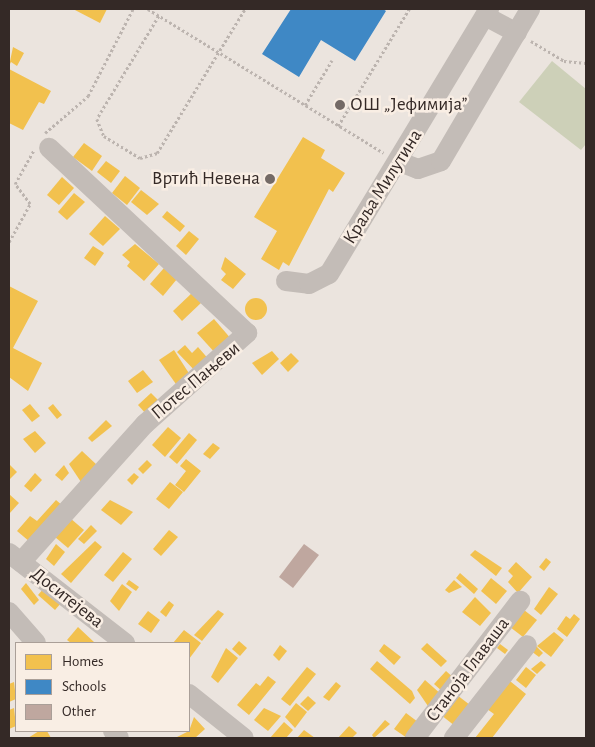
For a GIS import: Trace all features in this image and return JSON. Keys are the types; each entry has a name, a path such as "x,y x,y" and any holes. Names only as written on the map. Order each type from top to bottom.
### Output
{"street":[{"path":"400,162 418,169 441,160 530,9"},
{"path":"487,12 517,33"},
{"name":"Краља Милутина","path":"286,281 309,284 329,274 400,162 487,12"},
{"name":"Потес Пањеви","path":"15,558 145,424 247,333 49,148"},
{"name":"Доситејева","path":"15,558 124,642"},
{"name":"Станоја Главаша","path":"415,738 520,601"},
{"path":"9,612 35,642"},
{"path":"454,738 527,645"},
{"path":"190,695 244,738"}],"path":[{"path":"9,242 30,204 17,188 16,178 49,128 88,96 134,9"},
{"path":"148,9 400,162"},
{"path":"159,16 97,119 104,136 140,158 157,153 245,9"},
{"path":"338,126 409,9"},
{"path":"517,33 564,61 586,63"},
{"path":"304,105 332,60"}],"green space":[{"path":"552,61 586,89 586,144 581,150 519,102"}],"building: Homes":[{"path":"73,9 107,9 100,23"},
{"path":"13,47 24,53 17,66 11,62 9,66"},
{"path":"9,69 51,91 44,104 39,102 23,130 9,123"},
{"path":"303,137 325,150 321,158 345,173 333,192 329,189 289,266 283,262 279,270 261,259 277,231 254,217"},
{"path":"84,143 102,156 92,171 73,157"},
{"path":"106,161 120,171 111,183 97,172"},
{"path":"125,176 140,188 127,205 112,193"},
{"path":"62,177 74,188 59,205 47,195"},
{"path":"141,190 159,204 147,215 131,202"},
{"path":"74,193 85,202 67,220 58,212"},
{"path":"167,211 185,226 180,232 162,217"},
{"path":"105,216 120,229 103,246 89,234"},
{"path":"189,231 199,239 186,255 176,246"},
{"path":"135,244 159,264 144,281 127,266 130,262 122,255"},
{"path":"93,246 104,253 95,266 84,258"},
{"path":"225,257 246,274 233,289 221,280 226,274 221,269"},
{"path":"164,268 177,279 163,296 150,284"},
{"path":"9,286 38,301 13,348 42,363 28,391 9,377"},
{"path":"193,292 202,302 182,321 173,311"},
{"path":"256,298 264,301 267,309 264,317 256,320 248,317 245,309 248,301"},
{"path":"214,319 232,340 216,354 197,333"},
{"path":"185,345 192,353 198,347 211,362 198,374 177,352"},
{"path":"174,350 192,378 178,387 159,360"},
{"path":"272,351 279,359 262,375 252,363"},
{"path":"291,353 299,361 288,372 280,363"},
{"path":"143,370 153,382 137,393 128,381"},
{"path":"151,393 160,402 147,415 138,405"},
{"path":"30,404 40,416 32,422 22,410"},
{"path":"53,404 62,415 57,419 48,408"},
{"path":"106,420 112,426 92,442 88,438"},
{"path":"168,427 181,438 165,457 152,445"},
{"path":"35,431 46,443 35,453 23,439"},
{"path":"189,433 197,440 177,464 169,457"},
{"path":"213,443 220,448 210,459 203,454"},
{"path":"82,451 97,465 81,482 69,464"},
{"path":"186,459 201,471 184,492 175,485 186,471 180,466"},
{"path":"147,460 152,465 143,474 138,469"},
{"path":"10,465 17,472 9,480 9,467"},
{"path":"64,465 69,473 62,481 55,475"},
{"path":"35,473 42,480 31,492 24,486"},
{"path":"134,473 139,477 132,485 127,480"},
{"path":"170,482 183,492 169,509 156,499"},
{"path":"9,494 19,503 9,514"},
{"path":"56,500 63,506 30,542 17,531 30,516 37,521"},
{"path":"110,500 133,512 121,525 101,510"},
{"path":"70,518 84,530 68,548 55,537"},
{"path":"91,525 97,531 84,544 78,539"},
{"path":"169,530 178,537 161,556 153,549"},
{"path":"95,541 102,547 71,583 61,574"},
{"path":"56,544 65,552 54,566 46,559"},
{"path":"475,550 502,568 496,576 470,555"},
{"path":"123,552 132,559 113,582 104,575"},
{"path":"546,558 551,562 544,571 539,567"},
{"path":"516,562 532,577 518,593 508,582 513,576 508,571"},
{"path":"460,573 478,589 474,594 456,578"},
{"path":"491,578 507,591 496,604 481,591"},
{"path":"129,580 139,587 136,591 126,584"},
{"path":"454,580 462,587 449,593 445,590"},
{"path":"26,583 39,600 34,605 21,589"},
{"path":"122,584 132,592 119,611 110,601"},
{"path":"549,587 558,594 541,615 534,609"},
{"path":"44,588 61,603 55,610 38,595"},
{"path":"475,597 491,613 480,626 462,612"},
{"path":"169,601 174,605 166,617 160,612"},
{"path":"218,610 224,614 202,641 194,635"},
{"path":"524,610 537,620 523,637 510,627"},
{"path":"148,611 160,620 151,633 138,624"},
{"path":"574,614 580,619 567,637 557,629 566,616 570,619"},
{"path":"78,627 94,642 70,642 67,640"},
{"path":"184,630 201,643 190,658 190,642 174,642"},
{"path":"554,632 564,640 551,657 537,646"},
{"path":"239,641 247,648 240,656 232,649"},
{"path":"427,643 447,661 441,667 421,649"},
{"path":"384,644 401,657 394,665 379,651"},
{"path":"500,644 508,650 505,654 497,648"},
{"path":"280,645 287,651 279,661 273,655"},
{"path":"536,646 543,653 539,657 531,651"},
{"path":"226,648 238,658 218,683 211,677"},
{"path":"377,661 412,691 415,698 410,704 370,669"},
{"path":"541,661 546,665 537,674 531,669"},
{"path":"307,667 316,674 290,706 281,699"},
{"path":"526,667 536,675 526,688 516,680"},
{"path":"446,671 455,679 443,692 434,684"},
{"path":"268,676 276,682 249,715 237,705 256,683 260,686"},
{"path":"505,677 526,694 492,738 475,738 494,714 487,709"},
{"path":"425,680 442,695 430,709 417,690"},
{"path":"14,682 15,699 9,702 9,684"},
{"path":"336,682 341,686 329,701 323,697"},
{"path":"457,695 470,705 455,726 441,715"},
{"path":"308,696 316,703 308,711 300,704"},
{"path":"296,703 307,712 295,728 285,717"},
{"path":"14,708 15,726 9,729 9,710"},
{"path":"264,708 281,716 268,731 254,720"},
{"path":"406,713 418,722 407,738 394,729"},
{"path":"194,717 205,729 195,738 175,738 190,732"},
{"path":"385,720 390,724 374,738 372,735"},
{"path":"284,722 293,730 286,738 270,738"},
{"path":"349,726 357,733 352,738 338,738"},
{"path":"304,730 315,738 297,738"},
{"path":"37,732 48,732 51,738 28,738"}],"building: Schools":[{"path":"291,9 383,9 386,11 355,61 321,40 299,77 262,54"}],"building: Other":[{"path":"304,544 319,555 293,588 279,577"}],"place":[{"name":"ОШ „Јефимија”","path":"340,105"},
{"name":"Вртић Невена","path":"270,179"}]}
